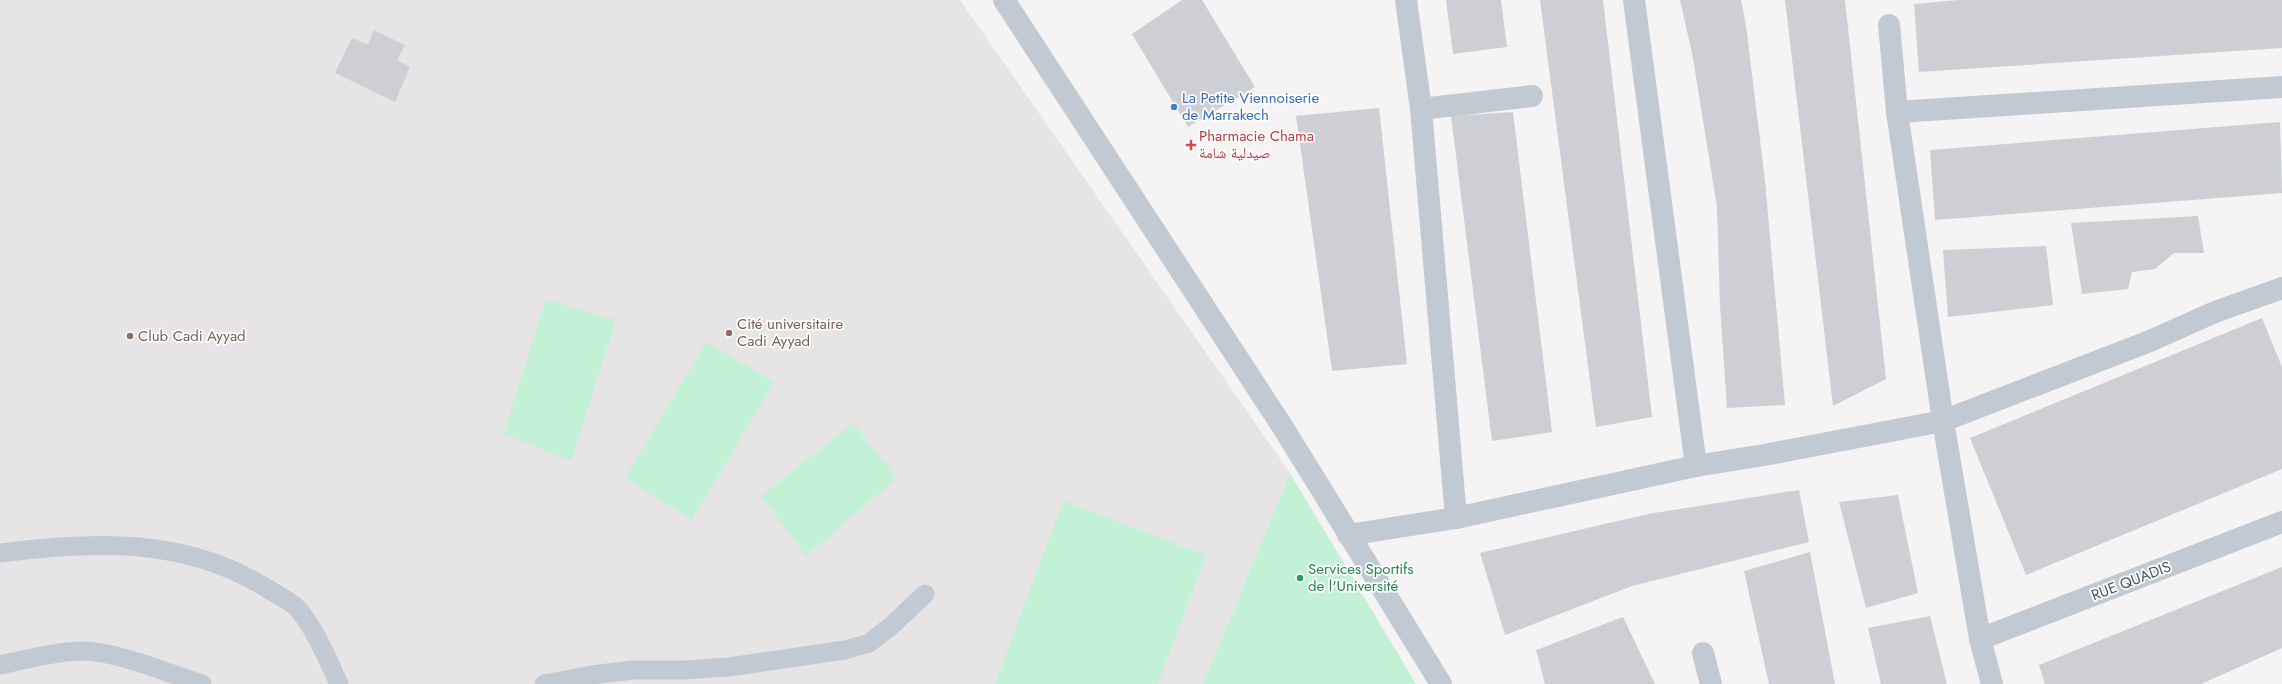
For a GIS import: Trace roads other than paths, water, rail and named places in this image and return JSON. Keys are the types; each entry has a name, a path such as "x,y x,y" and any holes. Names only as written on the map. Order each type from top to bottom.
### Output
{"street":[{"path":"1004,0 1284,429 1440,684"},
{"path":"1406,0 1421,109 1456,518"},
{"path":"1634,0 1696,466"},
{"path":"1889,25 1897,112 1943,421 1980,639 1992,684"},
{"path":"1897,112 2282,87"},
{"path":"1421,109 1532,96"},
{"path":"1348,535 1456,518 1696,466 1764,455 1943,421 2150,341 2215,312 2282,288"},
{"name":"RUE QUADIS","path":"1980,639 2282,522"},
{"path":"1703,653 1711,684"}],"lane":[{"path":"0,554 56,546 138,546 198,556 252,579 296,607 318,641 339,684"},
{"path":"544,684 592,675 633,670 684,670 729,667 845,650 869,642 891,626 925,594"},
{"path":"0,665 48,655 82,651 116,657 202,684"}],"place":[{"name":"La Petite Viennoiserie de Marrakech","path":"1174,107"},
{"name":"Pharmacie Chama صيدلية شامة","path":"1191,145"},
{"name":"Cité universitaire Cadi Ayyad","path":"729,333"},
{"name":"Club Cadi Ayyad","path":"130,336"},
{"name":"Services Sportifs de l'Université","path":"1300,578"}]}
